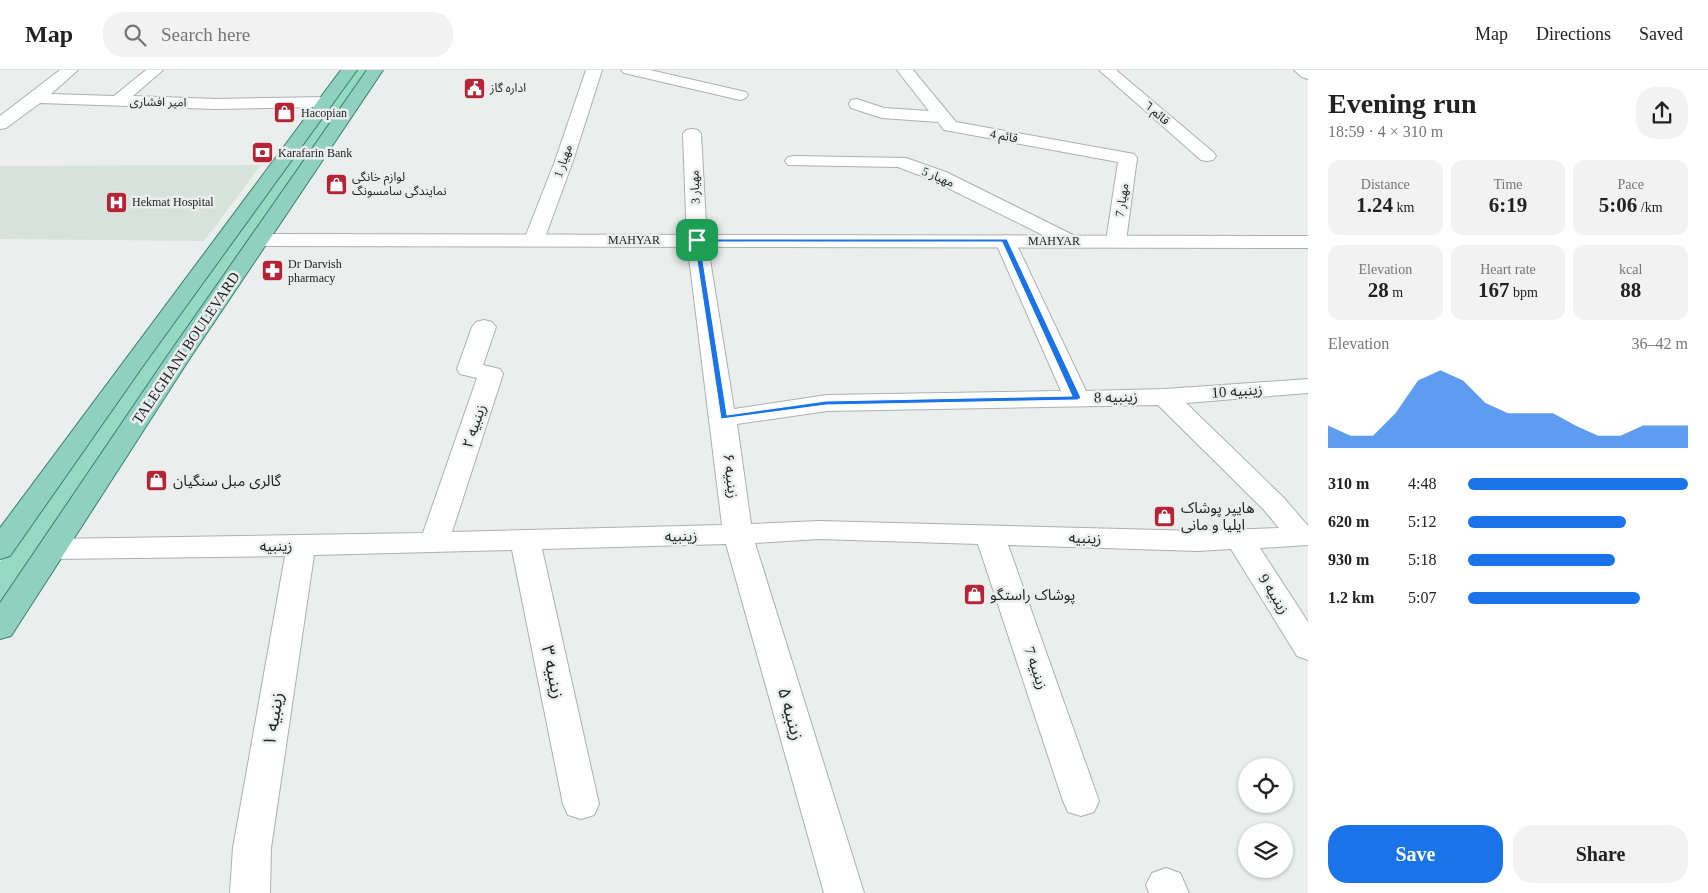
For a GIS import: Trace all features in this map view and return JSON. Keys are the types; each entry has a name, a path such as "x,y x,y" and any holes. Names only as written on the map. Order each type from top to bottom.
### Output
{"main road":[{"name":"TALEGHANI BOULEVARD","path":"0,549 349,70"},
{"name":"TALEGHANI BOULEVARD","path":"0,628 204,320 375,70"},
{"path":"166,319 204,320"}],"street":[{"path":"0,124 70,70"},
{"path":"118,101 155,70"},
{"path":"630,70 740,96"},
{"name":"قائم 4","path":"905,70 950,126 1128,158"},
{"name":"قائم ٦","path":"1108,70 1207,156"},
{"path":"1302,70 1308,74"},
{"name":"مهیار 1","path":"534,240 564,161 592,76"},
{"name":"امیر افشاری","path":"36,98 216,104 325,102"},
{"path":"856,104 882,113 942,117"},
{"name":"مهیار 3","path":"692,134 697,240 723,418"},
{"name":"مهیار 7","path":"1116,241 1128,158"},
{"name":"مهیار 5","path":"794,161 900,162 939,176 1070,241"},
{"name":"MAHYAR","path":"259,240 1308,242"},
{"path":"1004,241 1077,398"},
{"name":"زینبیه ۲","path":"434,542 491,374 469,368 484,327"},
{"name":"زینبیه 10","path":"1165,397 1308,386"},
{"path":"1165,397 1305,536"},
{"name":"زینبیه 8","path":"723,418 826,403 1165,397"},
{"name":"زینبیه ۶","path":"723,418 738,534"},
{"name":"زینبیه","path":"53,549 301,546 819,530 1198,541 1305,536"},
{"name":"زینبیه ۵","path":"738,534 844,893"},
{"name":"زینبیه 7","path":"990,535 1081,800"},
{"name":"زینبیه 9","path":"1240,539 1308,648"},
{"name":"زینبیه ۳","path":"525,540 581,804"},
{"name":"زینبیه ۱","path":"250,893 252,848 301,546"}],"shaded area":[{"name":"Hekmat Hospital","path":"261,165 204,241 0,239 0,166"}],"green space":[{"path":"353,70 372,70 0,615 0,562 83,443"}],"place":[{"name":"اداره گاز","path":"474,88"},
{"name":"Hacopian","path":"285,113"},
{"name":"Karafarin Bank","path":"262,153"},
{"name":"لوازم خانگی نمایندگی سامسونگ","path":"336,184"},
{"name":"Hekmat Hospital","path":"116,202"},
{"name":"Dr Darvish pharmacy","path":"272,271"},
{"name":"گالری مبل سنگیان","path":"157,481"},
{"name":"هایپر پوشاک ایلیا و مانی","path":"1165,517"},
{"name":"پوشاک راستگو","path":"974,595"}],"route":[{"path":"697,240 1004,241 1027,286 1077,398 826,403 723,418 697,240"}]}
